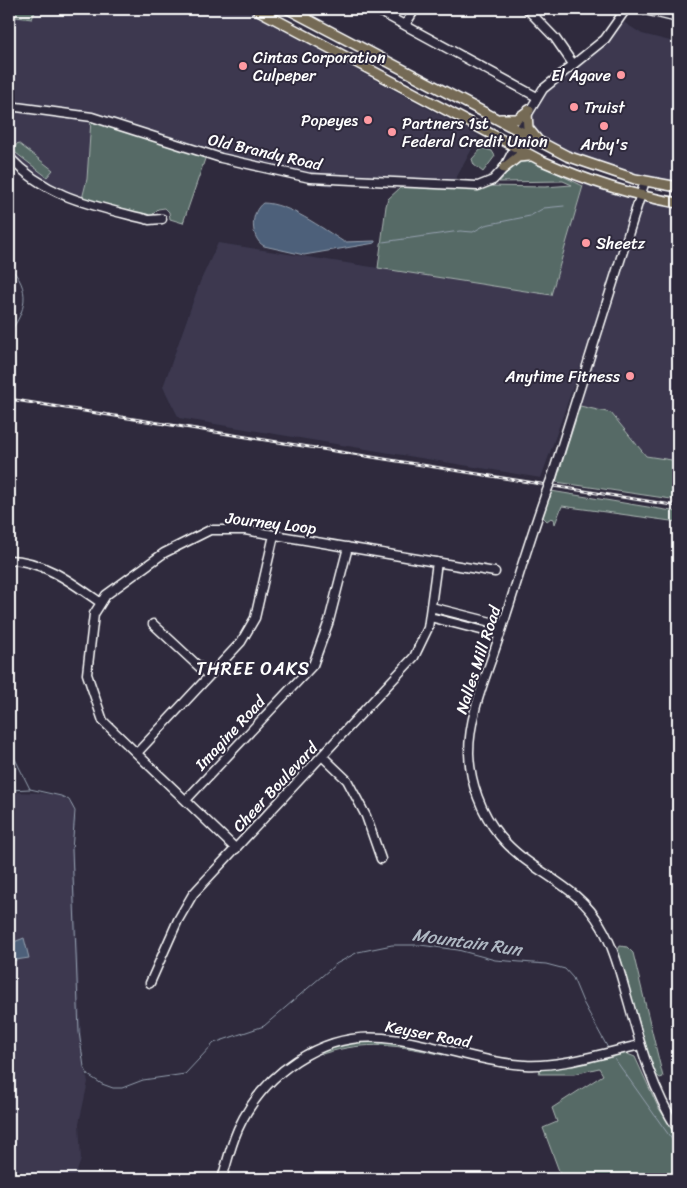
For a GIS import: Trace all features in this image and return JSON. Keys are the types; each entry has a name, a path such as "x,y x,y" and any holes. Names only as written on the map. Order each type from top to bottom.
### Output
{"main road":[{"path":"256,9 540,160"},
{"path":"288,9 545,146 590,165 645,181 678,187"},
{"path":"348,58 355,44"},
{"path":"491,117 512,120 528,111 529,130 545,146"},
{"path":"504,168 520,156 530,156 581,178 642,196 678,203"}],"street":[{"path":"375,9 537,97"},
{"path":"406,25 414,9"},
{"path":"527,9 550,32 572,64"},
{"name":"Old Brandy Road","path":"9,106 92,117 221,158 310,178 387,184 478,186 493,180 504,168 515,147 518,132 537,97 549,83 605,39 626,9"},
{"path":"641,9 678,18"},
{"path":"9,158 40,184 64,196 149,220 162,219"},
{"name":"Nalles Mill Road","path":"645,181 642,196 471,726 470,765 477,794 492,826 510,848 568,888 594,915 612,950 640,1045 658,1092 678,1130"},
{"name":"Journey Loop","path":"236,849 103,721 88,674 94,614 106,595 164,553 210,530 245,530 496,572"},
{"path":"137,753 241,642 255,618 274,535"},
{"name":"Imagine Road","path":"186,800 313,665 329,621 348,547"},
{"path":"9,560 18,560 45,568 101,603"},
{"name":"Cheer Boulevard","path":"150,983 178,920 193,894 414,657 425,637 430,617 437,562"},
{"path":"431,607 503,625"},
{"path":"430,617 500,635"},
{"path":"153,624 209,676"},
{"path":"322,756 347,780 366,816 381,859"},
{"name":"Keyser Road","path":"222,1179 238,1128 260,1093 292,1063 325,1046 351,1039 384,1038 526,1065 548,1064 640,1045"}],"shaded area":[{"path":"9,9 243,9 479,136 455,180 333,176 333,187 91,126 87,179 82,199 52,188 9,153"},
{"path":"620,20 642,34 678,43 678,187 612,173 518,132 537,97"},
{"path":"584,184 631,199 634,213 541,478 179,418 163,387 200,282 218,243 551,295"},
{"path":"642,196 678,203 678,461 646,456 611,413 580,406"},
{"path":"9,792 61,796 73,805 76,820 73,842 82,1057 88,1082 79,1123 81,1160 74,1179 9,1179"}],"green space":[{"path":"9,9 36,9 32,19 16,17 9,33"},
{"path":"91,120 206,156 183,223 170,219 169,212 165,208 158,209 152,215 146,216 82,199 87,179"},
{"path":"18,143 53,170 47,177 12,150"},
{"path":"482,148 492,151 495,156 483,172 474,165 472,159"},
{"path":"518,160 532,161 583,186 551,295 378,268 386,206 388,199 400,188 472,189 487,186 545,187 572,185 563,181 499,182"},
{"path":"580,406 611,413 646,456 678,461 678,500 556,482"},
{"path":"551,491 678,512 678,522 562,506 555,524 554,519 551,518 547,521 542,516"},
{"path":"620,946 627,947 633,953 663,1077 660,1078 654,1073 618,950"},
{"path":"382,1039 444,1052 443,1055 397,1047 368,1046 322,1054 321,1049 352,1040"},
{"path":"625,1053 635,1057 658,1107 678,1137 678,1179 562,1179 543,1128 557,1122 552,1108 603,1075 599,1068 574,1074 539,1074 540,1069"}],"water":[{"path":"263,203 273,204 294,212 344,242 375,241 375,243 304,255 264,246 256,237 253,225 256,212"},
{"path":"24,938 29,958 9,961 9,944"}],"waterway":[{"path":"383,242 460,231 473,232 485,225 530,216 544,208 564,206"},
{"name":"Mountain Run","path":"9,267 21,283 24,292 23,308 9,333"},
{"path":"9,747 30,789"},
{"name":"Mountain Run","path":"9,790 30,789 61,796 69,800 75,811 72,850 79,1032 84,1067 88,1075 102,1084 113,1088 122,1088 143,1080 185,1074 214,1043 264,1026 336,964 358,952 392,945 420,945 458,950 495,960 546,964 565,969 573,978 583,1002 609,1050"},
{"name":"Mountain Run","path":"612,1055 678,1148"},
{"path":"672,1179 678,1167"}],"railway":[{"path":"9,399 678,506"}],"place":[{"name":"Cintas Corporation Culpeper","path":"243,66"},
{"name":"El Agave","path":"621,75"},
{"name":"Truist","path":"574,107"},
{"name":"Popeyes","path":"368,120"},
{"name":"Arby's","path":"604,126"},
{"name":"Partners 1st Federal Credit Union","path":"392,132"},
{"name":"Sheetz","path":"586,243"},
{"name":"Anytime Fitness","path":"630,376"}],"district":[{"name":"THREE OAKS","path":"253,669"}]}
